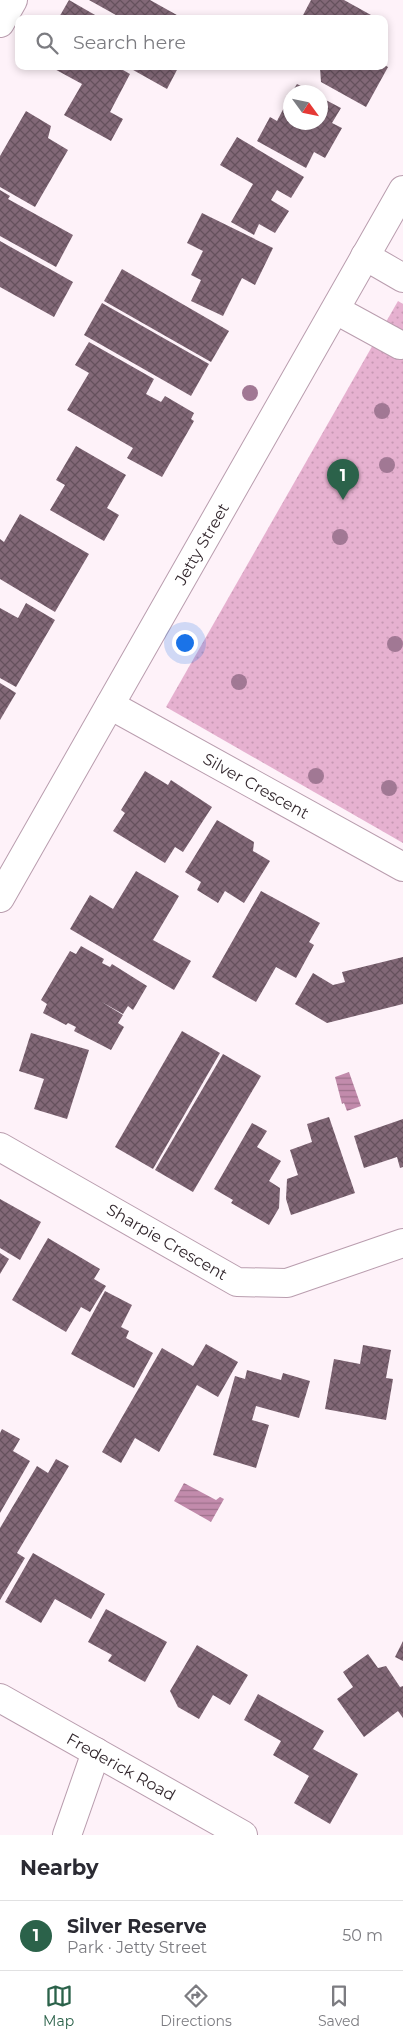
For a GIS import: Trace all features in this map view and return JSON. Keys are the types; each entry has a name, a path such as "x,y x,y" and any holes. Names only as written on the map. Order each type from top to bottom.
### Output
{"street":[{"path":"0,23 13,0"},
{"name":"Jetty Street","path":"0,898 403,190"},
{"path":"365,256 403,278"},
{"path":"336,310 400,345"},
{"name":"Silver Crescent","path":"110,705 403,868"},
{"name":"Sharpie Crescent","path":"0,1147 237,1282 288,1282 403,1243"},
{"name":"Frederick Road","path":"0,1698 243,1835"},
{"path":"68,1835 96,1752"}],"shaded area":[{"path":"398,301 403,304 403,843 166,707"},
{"path":"349,1072 361,1106 347,1111 344,1103 342,1104 335,1077"},
{"path":"184,1483 216,1500 220,1497 224,1499 211,1522 174,1501"}],"building":[{"path":"69,0 95,15 60,15"},
{"path":"89,0 150,0 177,15 116,15"},
{"path":"311,0 344,0 371,15 303,15"},
{"path":"56,70 123,70 130,74 110,112 123,119 111,141 64,115 82,84"},
{"path":"133,70 177,70 167,89"},
{"path":"320,70 386,70 366,107 321,82"},
{"path":"328,101 341,108 332,123 342,128 325,158 314,152 306,168 257,141 270,117 277,121 283,109 283,130 328,130"},
{"path":"26,111 51,126 48,138 68,150 35,207 0,187 0,156"},
{"path":"237,137 304,177 291,198 277,190 271,200 289,211 275,233 259,224 254,235 231,222 253,184 220,165"},
{"path":"0,190 10,196 8,199 73,235 56,267 0,236"},
{"path":"202,213 273,248 255,285 242,278 223,316 191,301 201,280 191,275 203,251 187,243"},
{"path":"0,241 73,282 54,317 0,287"},
{"path":"122,269 229,331 211,362 104,301"},
{"path":"102,303 209,364 191,396 84,335"},
{"path":"89,342 154,379 146,394 161,402 165,396 194,413 191,419 194,421 162,477 127,458 133,448 67,410 89,373 75,365"},
{"path":"76,446 126,475 107,508 119,515 104,541 50,510 65,485 56,480"},
{"path":"20,514 89,554 55,612 0,579 0,539 4,542"},
{"path":"26,603 55,620 16,687 0,678 0,608 18,618"},
{"path":"0,683 16,693 0,720"},
{"path":"145,771 168,785 171,780 212,807 183,852 175,847 165,863 113,831 125,813 121,810"},
{"path":"217,820 254,842 253,851 270,861 244,903 225,891 218,903 197,890 201,882 185,872"},
{"path":"136,871 179,896 153,940 191,961 174,990 70,929 90,895 113,909"},
{"path":"261,891 320,923 309,942 314,945 296,978 276,967 256,1002 212,977"},
{"path":"81,946 104,959 102,963 110,967 112,964 147,986 133,1010 128,1006 123,1014 100,1001 123,1015 118,1023 124,1027 111,1050 74,1031 76,1027 68,1023 66,1025 43,1013 47,1004 41,1000 70,951 76,954"},
{"path":"403,957 403,1004 327,1023 295,1004 313,973 333,985 345,982 342,972"},
{"path":"182,1031 220,1053 153,1169 115,1147"},
{"path":"31,1033 89,1050 67,1119 34,1109 44,1079 19,1071"},
{"path":"223,1054 261,1076 193,1192 155,1170"},
{"path":"329,1117 355,1193 291,1215 286,1199 287,1179 298,1175 290,1150 312,1142 307,1124"},
{"path":"403,1119 403,1167 400,1168 397,1157 364,1168 354,1136"},
{"path":"252,1123 267,1131 257,1147 281,1161 269,1181 280,1188 279,1208 269,1225 231,1203 233,1200 214,1189"},
{"path":"0,1199 41,1222 20,1260 0,1248"},
{"path":"48,1238 100,1269 94,1279 106,1286 90,1312 81,1307 66,1332 12,1300"},
{"path":"0,1253 9,1259 0,1274"},
{"path":"105,1291 132,1305 121,1327 129,1331 126,1338 153,1353 134,1388 71,1354"},
{"path":"206,1344 238,1362 218,1397 197,1385 159,1452 135,1438 121,1463 102,1452 162,1348 193,1366"},
{"path":"363,1345 391,1350 386,1378 393,1379 386,1420 325,1409 334,1359 360,1364"},
{"path":"247,1370 281,1380 283,1373 310,1381 299,1418 256,1406 252,1420 269,1425 256,1468 213,1455 235,1376 245,1379"},
{"path":"2,1429 20,1439 13,1451 30,1461 0,1513 0,1433"},
{"path":"56,1459 69,1466 17,1553 25,1558 0,1600 0,1528 37,1466 48,1473"},
{"path":"33,1553 105,1594 91,1619 55,1599 41,1623 5,1602"},
{"path":"106,1609 167,1642 145,1682 108,1661 112,1655 88,1642"},
{"path":"403,1641 403,1661 395,1657"},
{"path":"197,1645 248,1675 230,1705 213,1695 199,1719 178,1707 170,1691"},
{"path":"368,1654 378,1668 386,1666 400,1687 403,1686 403,1718 398,1711 364,1737 337,1699 353,1687 343,1672"},
{"path":"258,1694 324,1731 313,1749 358,1774 330,1824 294,1803 309,1776 273,1755 281,1741 244,1720"}],"place":[{"name":"Silver Reserve","path":"343,500"}]}
